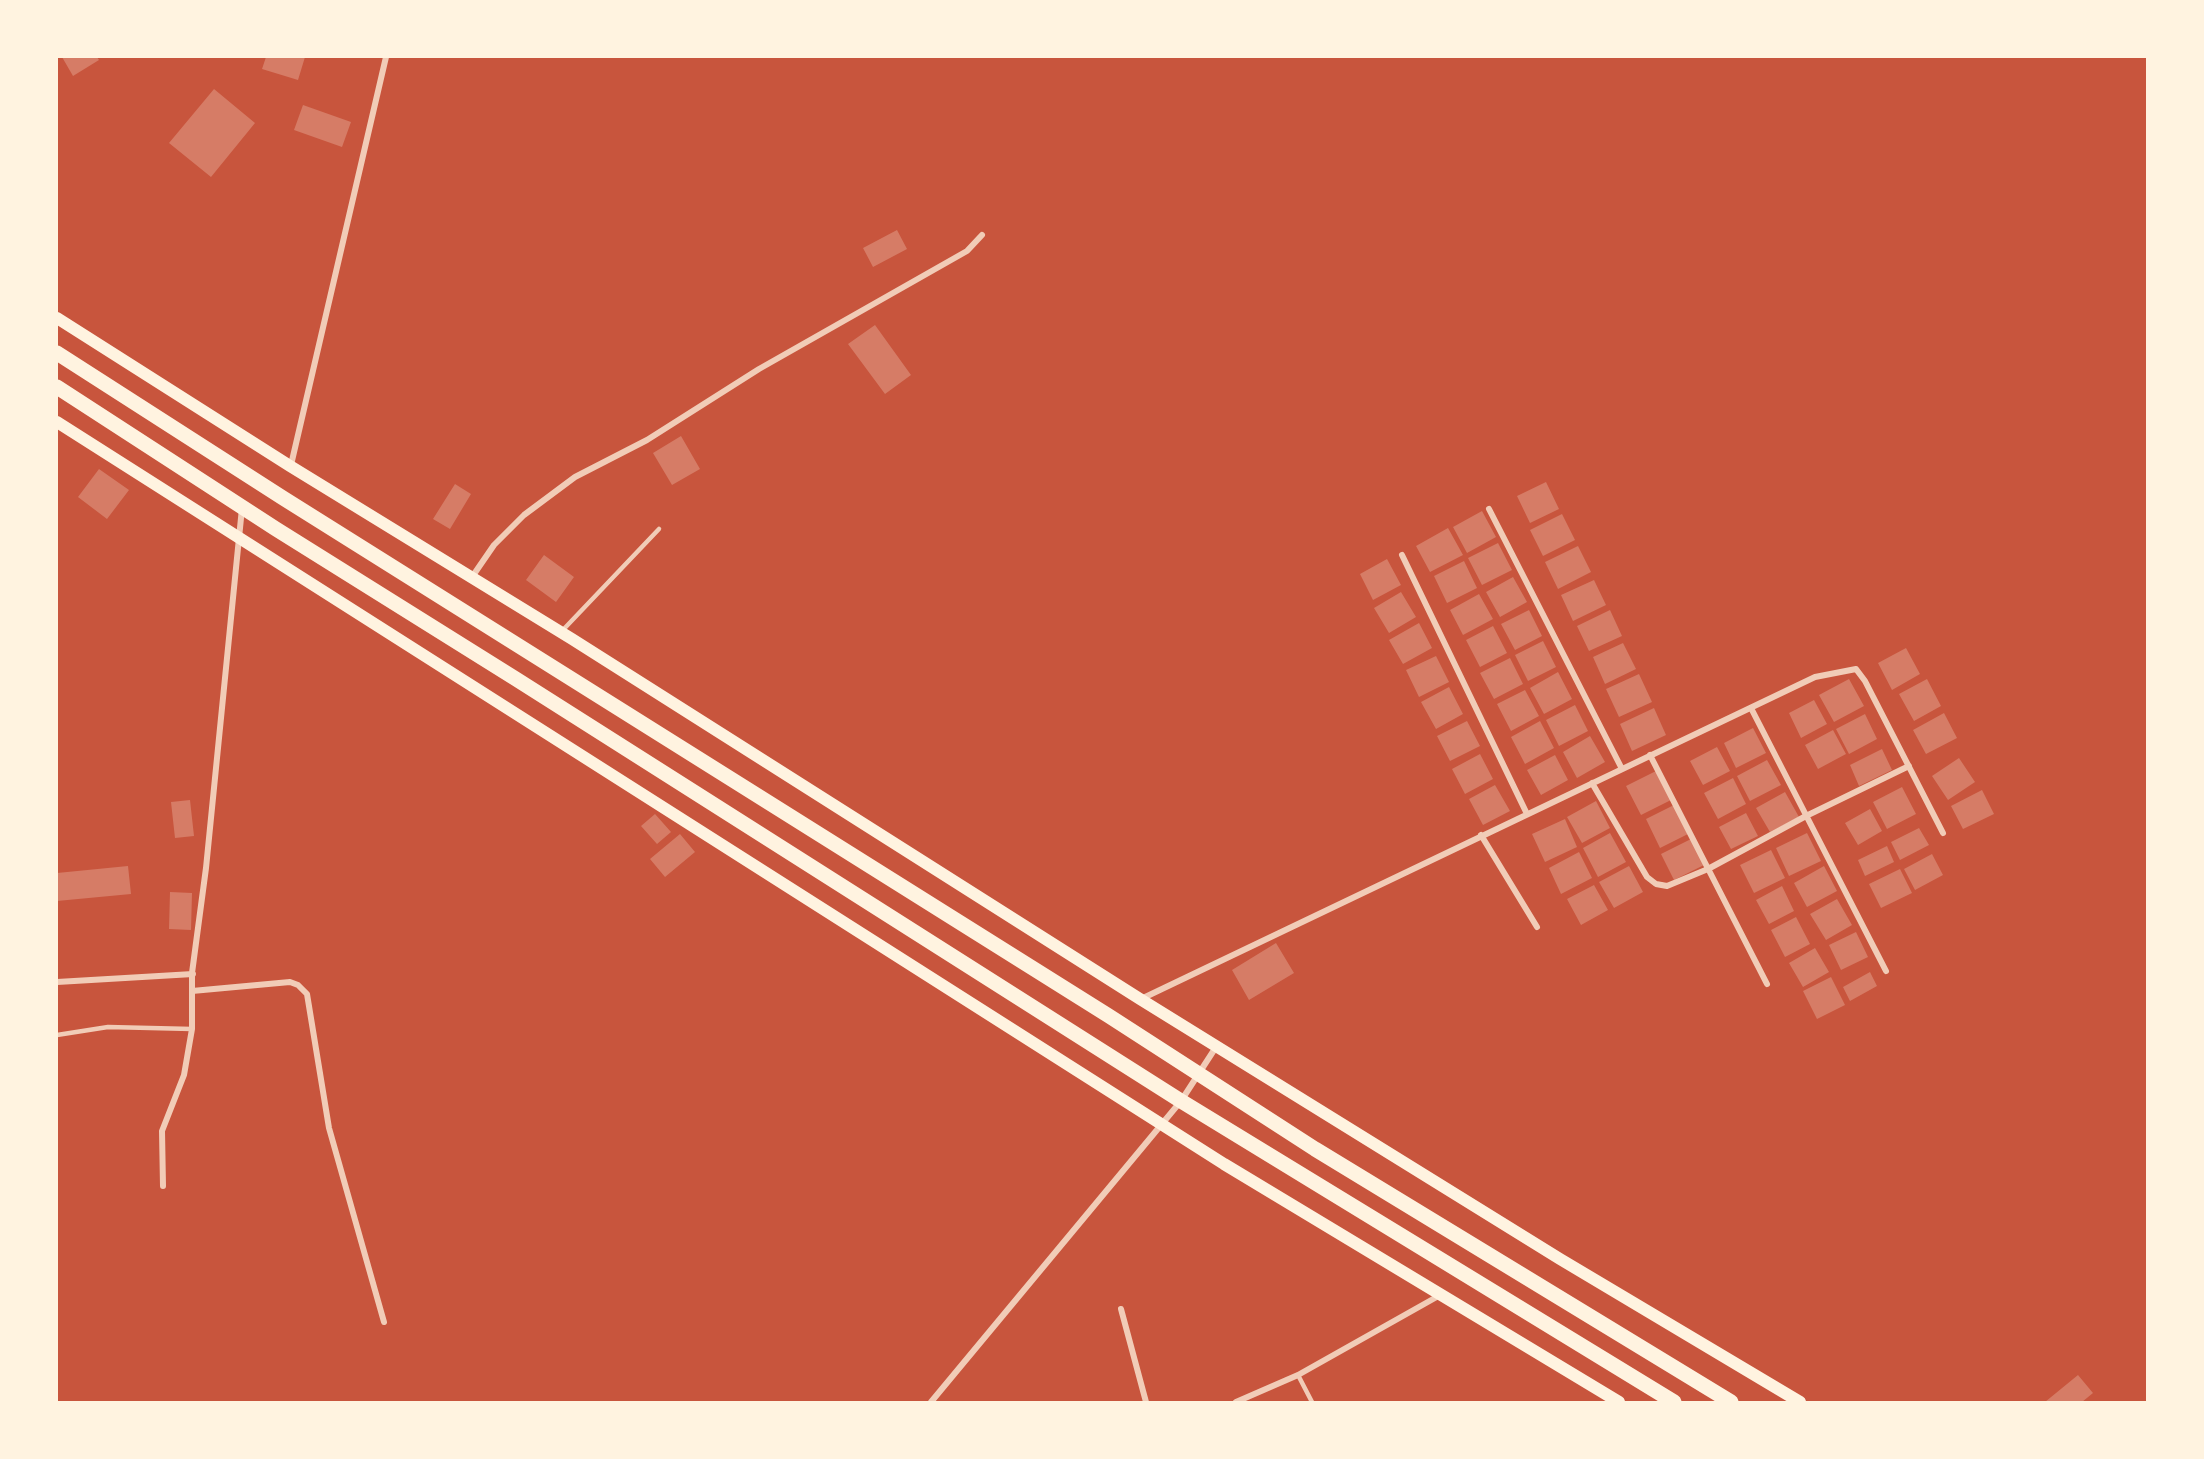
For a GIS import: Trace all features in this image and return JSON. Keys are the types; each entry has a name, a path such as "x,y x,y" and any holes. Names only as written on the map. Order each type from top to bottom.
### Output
{"highway":[{"path":"57,353 1437,1224 1731,1402"},
{"path":"57,387 1181,1101 1674,1402"}],"main road":[{"path":"57,318 290,466 561,632 1216,1047 1560,1259 1800,1402"},
{"path":"57,422 1224,1164 1619,1402"}],"street":[{"path":"290,466 386,57"},
{"path":"472,577 494,545 524,515 575,477 647,440 759,369 967,251 982,235"},
{"path":"163,1186 162,1131 184,1075 192,1029 193,974 242,506"},
{"path":"1489,508 1622,769"},
{"path":"1402,555 1527,814"},
{"path":"1140,999 1815,677 1856,669 1865,681 1943,833"},
{"path":"1751,708 1886,971"},
{"path":"1650,755 1767,984"},
{"path":"1592,783 1647,877 1656,884 1667,886 1708,868 1806,816 1909,766"},
{"path":"1481,836 1537,927"},
{"path":"57,982 193,974"},
{"path":"192,991 290,982 298,985 307,994 329,1128 384,1322"},
{"path":"931,1402 1181,1101 1216,1047"},
{"path":"1236,1402 1298,1375 1443,1294"},
{"path":"1120,1309 1146,1402"}],"lane":[{"path":"561,632 659,529"},
{"path":"57,1035 108,1027 192,1029"},
{"path":"1298,1375 1312,1402"}],"building":[{"path":"62,57 97,57 99,60 73,76"},
{"path":"266,57 305,57 298,80 262,69"},
{"path":"214,89 255,123 211,177 169,143"},
{"path":"303,105 351,122 342,147 294,130"},
{"path":"897,230 907,249 873,267 863,248"},
{"path":"875,325 911,375 885,394 848,344"},
{"path":"681,436 700,469 672,485 653,453"},
{"path":"99,469 129,490 107,519 78,497"},
{"path":"1546,482 1559,509 1530,523 1517,496"},
{"path":"455,484 471,494 450,529 433,519"},
{"path":"1482,511 1496,537 1467,553 1453,527"},
{"path":"1562,514 1575,540 1543,556 1530,530"},
{"path":"1448,528 1463,555 1430,572 1416,546"},
{"path":"1498,543 1512,570 1482,585 1468,558"},
{"path":"1578,546 1591,572 1558,589 1545,562"},
{"path":"544,555 574,577 556,602 526,580"},
{"path":"1387,559 1401,585 1373,600 1360,574"},
{"path":"1464,561 1477,588 1447,603 1434,576"},
{"path":"1513,577 1527,602 1500,617 1486,592"},
{"path":"1594,580 1606,605 1573,621 1561,595"},
{"path":"1401,592 1416,617 1389,633 1374,608"},
{"path":"1479,594 1493,619 1463,635 1450,610"},
{"path":"1529,610 1542,636 1515,650 1501,624"},
{"path":"1610,610 1622,636 1589,651 1577,626"},
{"path":"1419,623 1432,648 1403,664 1389,640"},
{"path":"1493,626 1507,653 1480,667 1466,640"},
{"path":"1543,641 1556,667 1528,681 1515,655"},
{"path":"1623,643 1636,669 1605,684 1593,657"},
{"path":"1906,648 1920,674 1892,690 1878,663"},
{"path":"1436,656 1449,682 1419,697 1406,670"},
{"path":"1510,658 1523,684 1494,699 1480,673"},
{"path":"1558,672 1572,699 1544,714 1530,688"},
{"path":"1639,674 1652,702 1619,717 1606,689"},
{"path":"1849,679 1864,706 1834,722 1819,695"},
{"path":"1927,679 1941,706 1914,721 1899,694"},
{"path":"1449,687 1463,714 1436,729 1421,702"},
{"path":"1525,690 1539,716 1511,731 1497,704"},
{"path":"1814,700 1827,724 1801,738 1789,713"},
{"path":"1575,705 1588,731 1559,746 1546,720"},
{"path":"1654,708 1666,735 1632,751 1620,724"},
{"path":"1944,713 1957,738 1926,754 1913,730"},
{"path":"1865,714 1877,739 1849,754 1836,729"},
{"path":"1467,721 1480,746 1450,761 1437,736"},
{"path":"1540,721 1554,748 1525,764 1511,737"},
{"path":"1753,728 1766,753 1736,768 1724,743"},
{"path":"1833,730 1846,754 1818,769 1805,745"},
{"path":"1590,736 1605,762 1577,778 1563,752"},
{"path":"1717,747 1730,771 1703,785 1690,761"},
{"path":"1882,749 1892,770 1859,786 1850,765"},
{"path":"1480,754 1493,779 1465,794 1452,769"},
{"path":"1555,755 1568,780 1541,795 1527,770"},
{"path":"1959,758 1975,782 1948,800 1932,776"},
{"path":"1767,760 1781,785 1750,801 1737,776"},
{"path":"1656,771 1671,800 1641,815 1626,786"},
{"path":"1733,778 1746,804 1718,819 1704,793"},
{"path":"1495,785 1510,811 1483,825 1469,799"},
{"path":"1902,787 1916,814 1887,829 1873,802"},
{"path":"1982,790 1994,814 1963,829 1951,806"},
{"path":"1785,792 1799,817 1770,832 1756,808"},
{"path":"190,800 194,836 175,838 171,802"},
{"path":"1596,801 1610,828 1582,843 1567,817"},
{"path":"1674,805 1688,834 1660,848 1646,819"},
{"path":"1870,809 1882,831 1858,845 1845,823"},
{"path":"1746,813 1758,836 1731,849 1719,827"},
{"path":"655,814 671,832 657,844 641,826"},
{"path":"1565,819 1577,847 1545,862 1532,834"},
{"path":"1919,828 1929,845 1900,860 1891,842"},
{"path":"1610,833 1626,862 1598,877 1583,848"},
{"path":"1807,833 1821,861 1789,876 1776,848"},
{"path":"680,834 695,852 665,877 650,859"},
{"path":"1691,839 1704,865 1674,880 1661,854"},
{"path":"1887,846 1894,862 1865,876 1858,860"},
{"path":"1771,850 1785,878 1754,893 1740,865"},
{"path":"1579,852 1592,878 1561,894 1549,868"},
{"path":"1932,854 1943,875 1915,890 1904,869"},
{"path":"128,866 131,894 57,901 57,873"},
{"path":"1629,866 1643,892 1614,908 1599,882"},
{"path":"1824,866 1837,891 1807,907 1794,883"},
{"path":"1900,869 1912,893 1881,908 1869,884"},
{"path":"1594,885 1608,910 1581,925 1567,899"},
{"path":"1782,886 1794,911 1769,924 1756,900"},
{"path":"170,892 192,893 191,930 169,929"},
{"path":"1837,899 1852,925 1826,940 1810,914"},
{"path":"1796,917 1810,944 1785,957 1771,930"},
{"path":"1856,932 1868,957 1841,970 1829,945"},
{"path":"1276,943 1294,973 1249,1000 1232,970"},
{"path":"1815,948 1829,972 1803,987 1789,963"},
{"path":"1870,972 1877,986 1850,1001 1843,987"},
{"path":"1831,977 1845,1005 1817,1019 1803,991"},
{"path":"2078,1375 2093,1393 2082,1402 2045,1402"}]}
